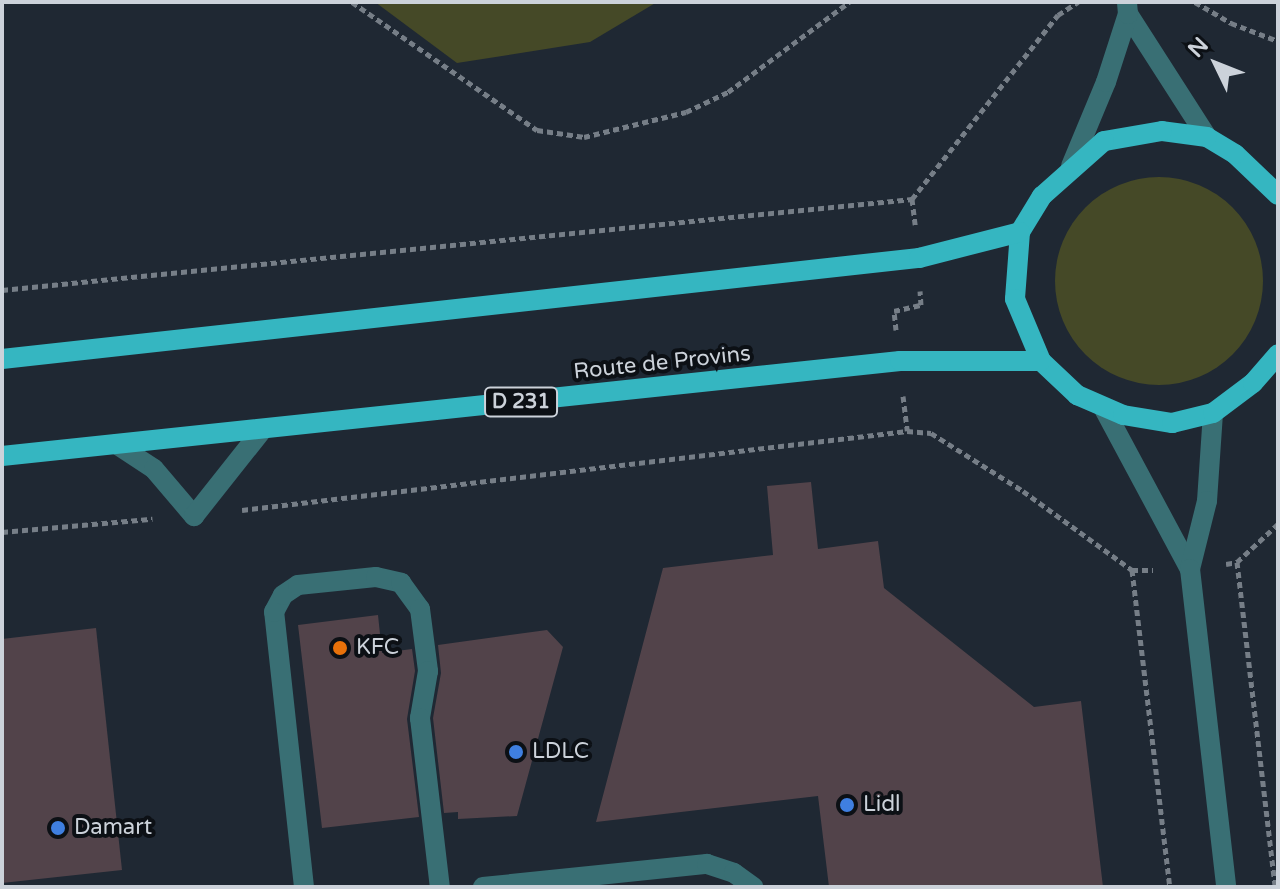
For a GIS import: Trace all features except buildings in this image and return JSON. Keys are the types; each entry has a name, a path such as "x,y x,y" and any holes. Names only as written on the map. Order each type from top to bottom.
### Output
{"main road":[{"path":"1278,195 1235,154 1207,137 1162,131 1104,141 1071,166 1042,196 1020,232 1015,299 1041,361 1077,395 1103,407 1172,423 1213,413 1253,383 1278,354"},
{"path":"2,359 919,258 1020,232"},
{"name":"Route de Provins","path":"2,456 900,361 1041,361"}],"street":[{"path":"1128,8 1207,137"},
{"path":"1071,166 1128,8"},
{"path":"1103,407 1190,569"},
{"path":"1213,413 1207,501 1190,569 1226,887"},
{"path":"116,444 154,469 194,516 263,429"},
{"path":"304,887 274,612 283,595 298,585 376,577 401,583 420,609 428,671 420,718 440,887"},
{"path":"483,887 707,864 734,873 753,887"}],"path":[{"path":"352,2 537,130 584,137 686,112 728,92 849,2"},
{"path":"907,431 894,311 921,305 912,199 1058,15 1078,2"},
{"path":"1196,3 1278,41"},
{"path":"2,290 912,199"},
{"path":"2,532 194,516 907,431 931,433 1023,491 1114,559"},
{"path":"1275,887 1237,562 1278,524"},
{"path":"1132,570 1170,887"}],"green space":[{"path":"375,2 657,2 590,42 457,63"},
{"path":"1159,177 1199,185 1233,207 1255,241 1263,281 1255,321 1233,355 1199,377 1159,385 1119,377 1085,355 1063,321 1055,281 1063,241 1085,207 1119,185"}],"place":[{"name":"KFC","path":"340,648"},
{"name":"LDLC","path":"516,752"},
{"name":"Lidl","path":"847,805"},
{"name":"Damart","path":"58,828"}]}
